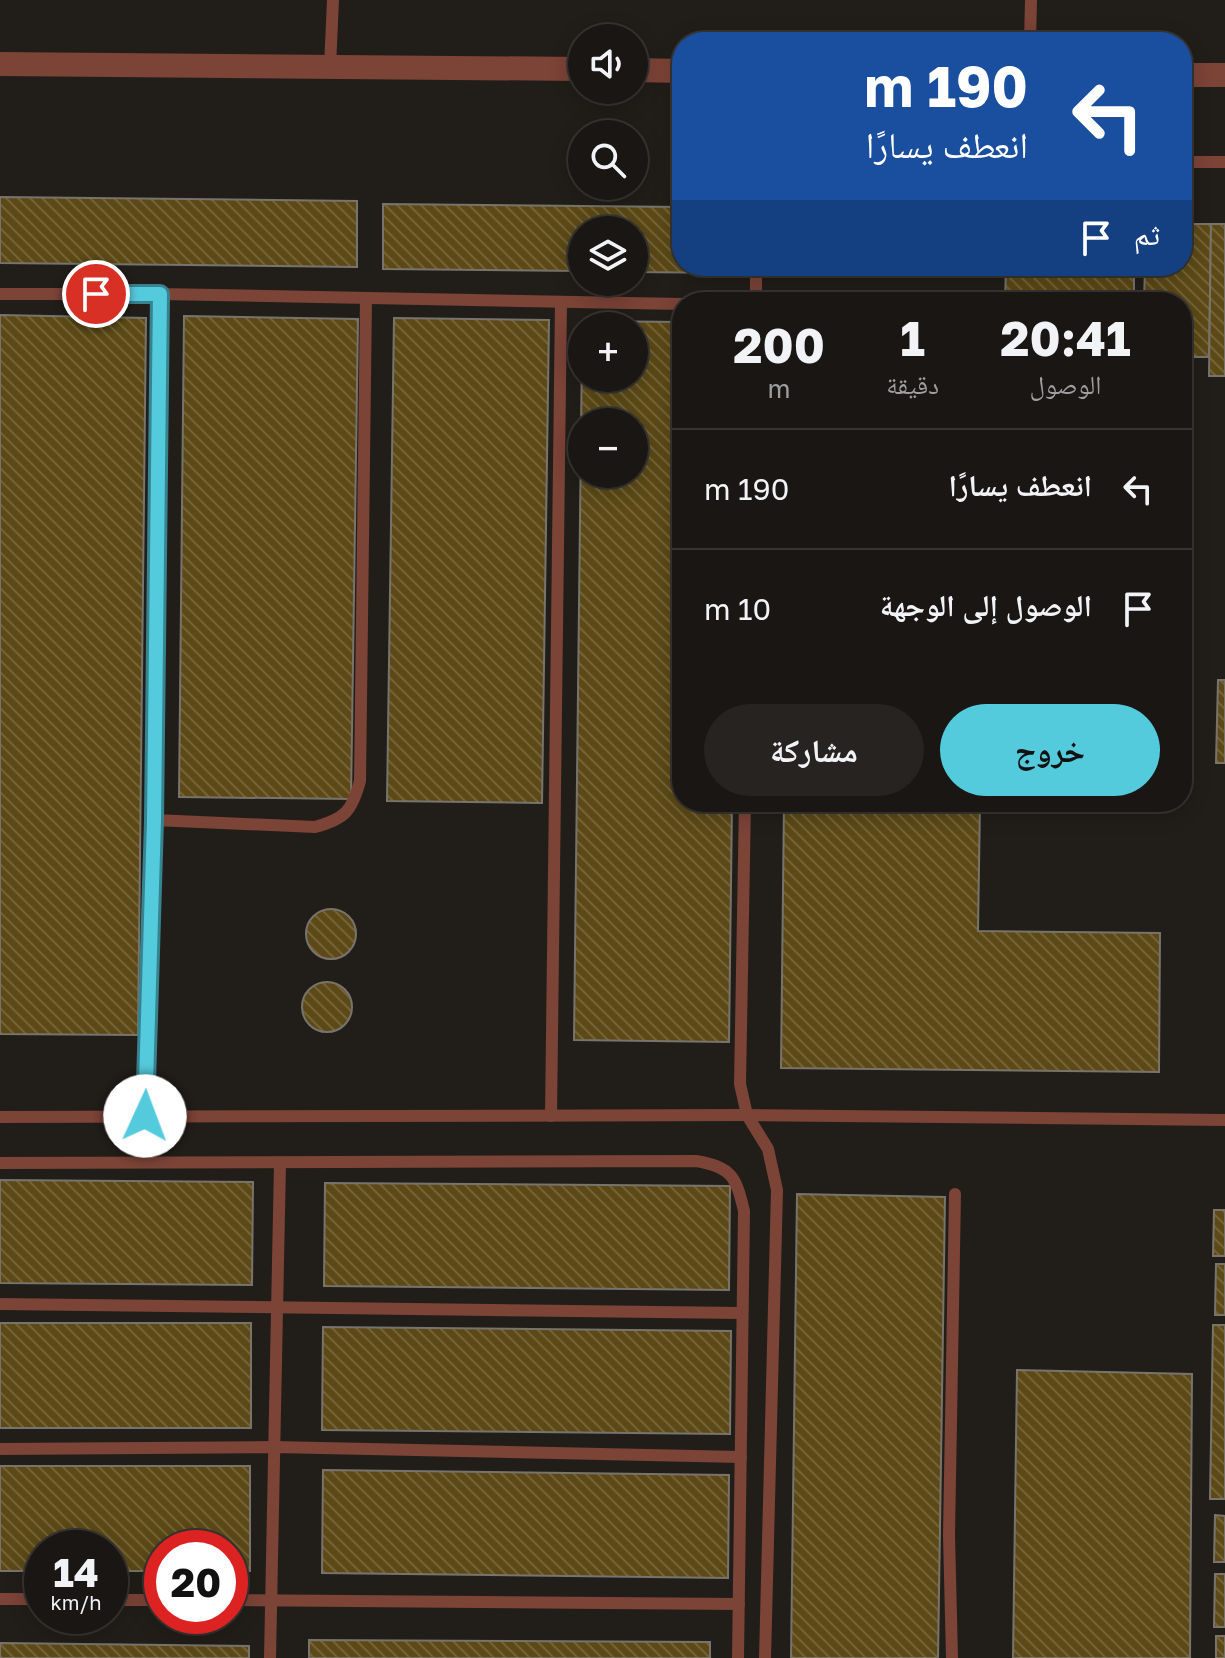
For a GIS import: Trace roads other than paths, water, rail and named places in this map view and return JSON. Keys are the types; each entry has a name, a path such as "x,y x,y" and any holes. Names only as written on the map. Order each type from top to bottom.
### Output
{"street":[{"path":"0,64 568,69"},
{"path":"648,70 672,71"},
{"path":"1192,75 1225,75"}],"lane":[{"path":"330,67 333,0"},
{"path":"1030,32 1031,0"},
{"path":"1192,162 1225,162"},
{"path":"0,294 672,304"},
{"path":"145,1116 154,820 160,294"},
{"path":"154,820 315,827 336,821 354,804 360,781 366,298"},
{"path":"551,1116 561,302"},
{"path":"745,812 740,1084 747,1115 768,1149 777,1190 765,1658"},
{"path":"0,1117 747,1115 1225,1120"},
{"path":"0,1163 696,1161 720,1165 738,1184 744,1211 738,1658"},
{"path":"270,1658 280,1163"},
{"path":"952,1658 949,1535 955,1194"},
{"path":"0,1304 742,1313"},
{"path":"0,1449 274,1447 741,1457"},
{"path":"0,1599 24,1599"},
{"path":"248,1600 739,1604"}]}
